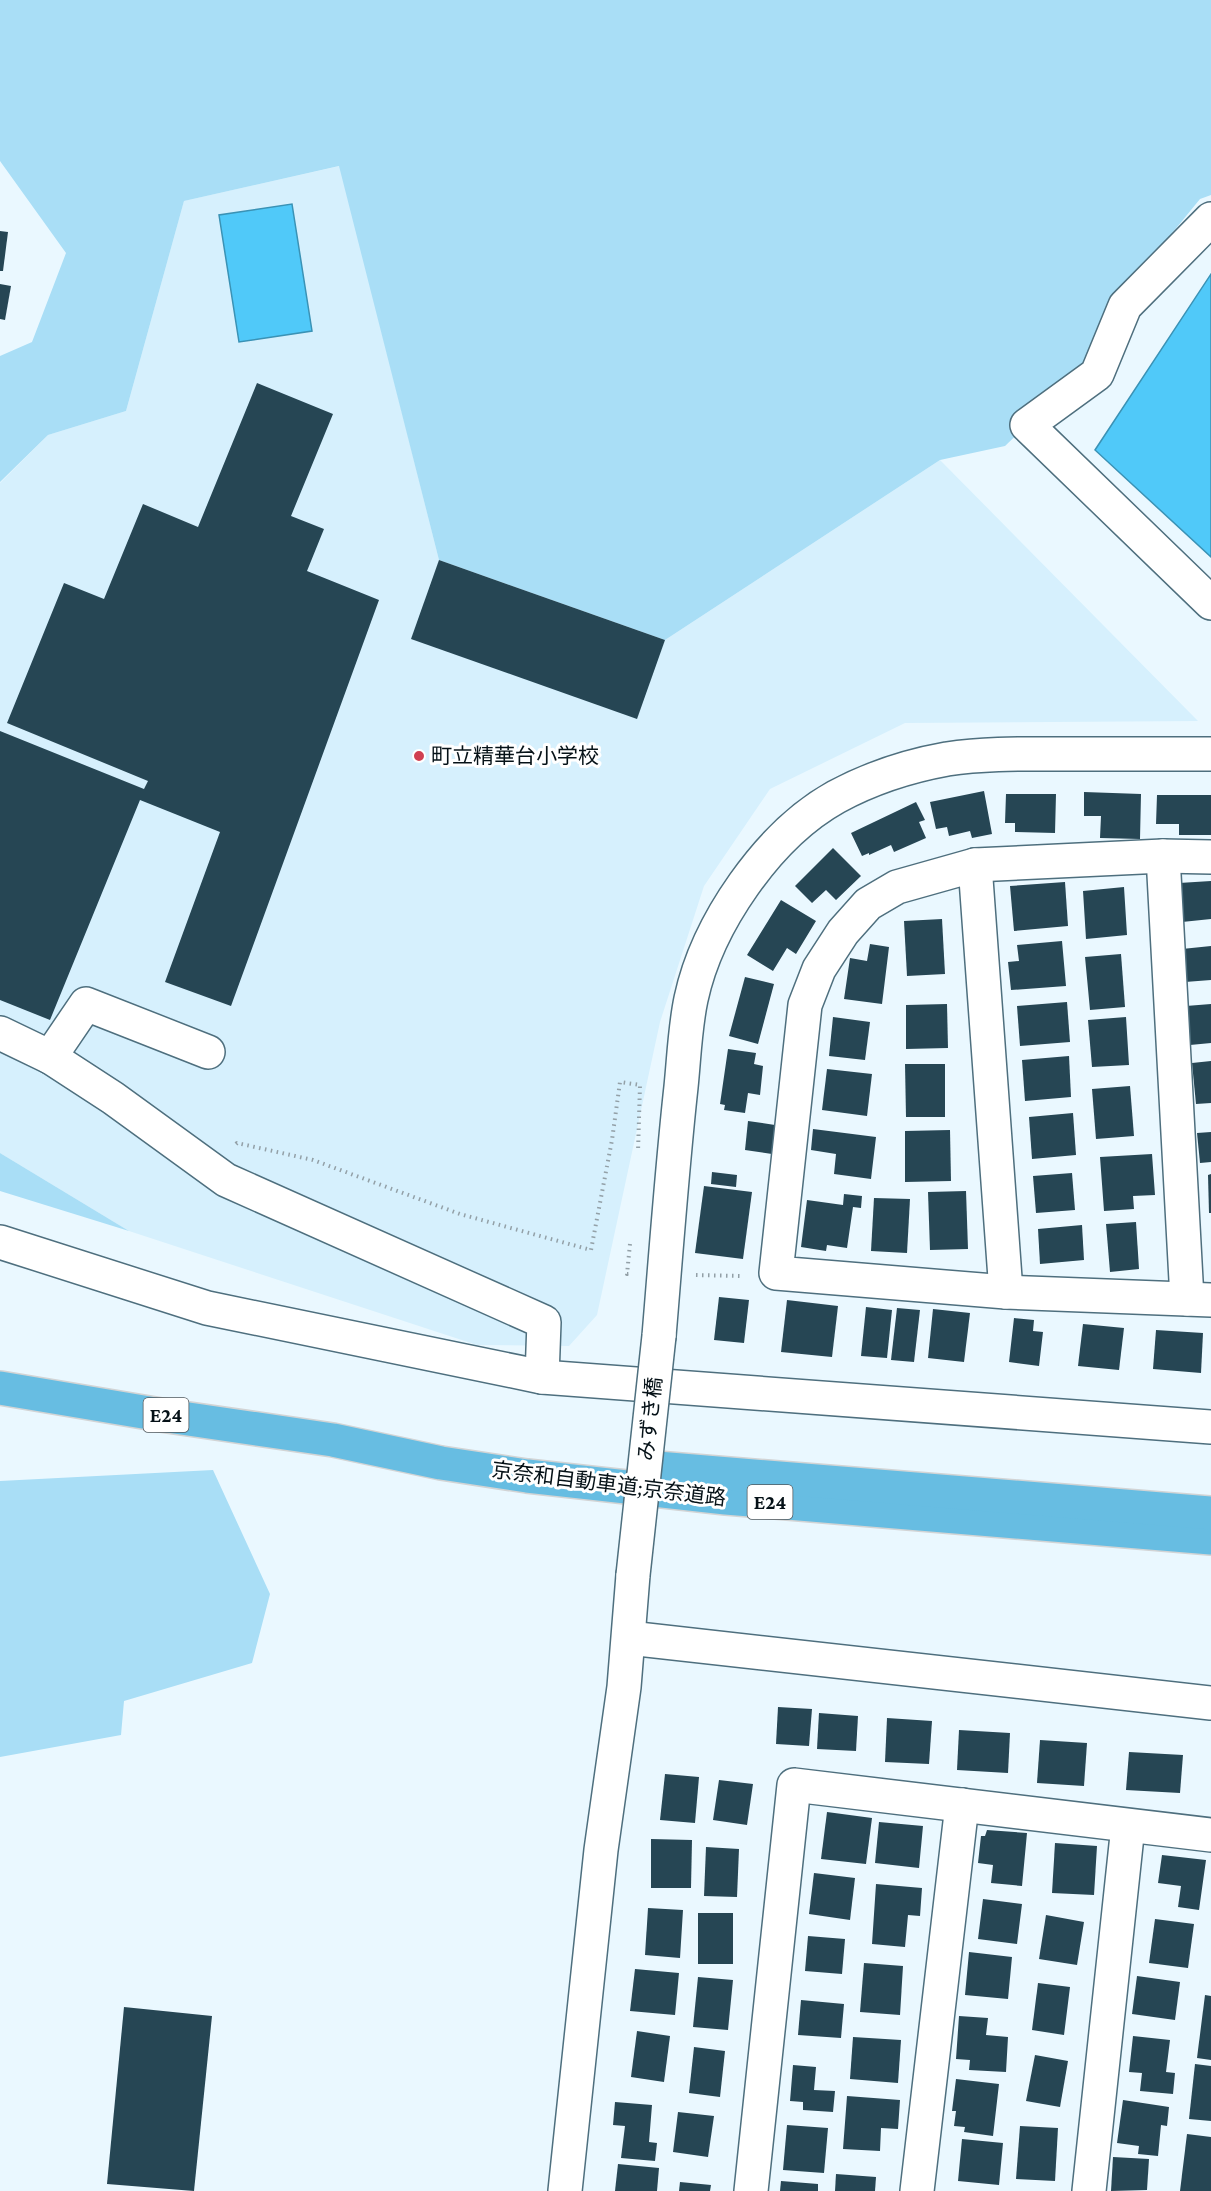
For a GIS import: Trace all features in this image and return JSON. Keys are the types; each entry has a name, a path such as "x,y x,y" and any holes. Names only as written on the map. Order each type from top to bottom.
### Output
{"highway":[{"name":"京奈和自動車道;京奈道路","path":"0,1388 333,1440 441,1463 527,1476 726,1498 1211,1538"},
{"name":"京奈和自動車道;京奈道路","path":"333,1440 449,1444 671,1470 1211,1513"}],"street":[{"path":"1211,219 1125,306 1097,374 1027,425 1211,603"},
{"name":"みずき橋","path":"565,2191 601,1850 629,1638 633,1575 678,1112 691,1000 709,946 721,921 743,886 788,834 834,799 866,782 899,770 950,759 1001,754 1211,754"},
{"path":"1163,856 1199,1300 1006,1292 776,1273 805,1005 819,969 843,932 868,904 897,887 975,865 1163,856 1211,857"},
{"path":"975,865 1006,1292"},
{"path":"50,1057 86,1004 208,1052"},
{"path":"0,1033 50,1057 113,1098 226,1180 543,1322 543,1377"},
{"path":"0,1242 207,1308 543,1377 1211,1427"},
{"path":"629,1638 1211,1703"},
{"path":"751,2191 794,1785 1128,1826 1210,1828"},
{"path":"917,2191 962,1805"},
{"path":"1089,2191 1128,1826"}],"path":[{"path":"226,1180 237,1143 313,1160 460,1214 591,1250 612,1140 620,1082 640,1085 637,1157"},
{"path":"630,1239 627,1274 638,1274"},
{"path":"687,1275 759,1277 776,1273"}],"shaded area":[{"path":"0,0 1211,0 1211,195 1200,199 1155,254 1121,335 1005,446 940,460 665,640 439,560 339,166 184,201 126,411 48,435 0,482 0,356 32,342 66,253 0,161"},
{"name":"町立精華台小学校","path":"340,166 439,560 665,640 940,460 1198,721 905,723 770,789 704,886 660,1022 597,1315 569,1346 477,1345 129,1231 0,1153 0,483 48,435 126,411 184,201"},
{"path":"0,1153 129,1231 0,1191"},
{"path":"213,1470 270,1594 252,1663 124,1701 121,1735 0,1757 0,1481"}],"water":[{"path":"292,204 312,331 239,342 219,215"},
{"path":"1211,274 1211,557 1095,450"}],"building":[{"path":"0,231 8,232 3,271 0,271"},
{"path":"0,284 11,286 5,320 0,319"},
{"path":"257,383 333,414 291,516 324,529 307,571 379,600 231,1006 165,982 220,832 140,800 50,1020 0,1000 0,731 144,789 148,781 7,723 64,583 104,599 143,504 198,527"},
{"path":"439,560 665,640 637,719 411,639"},
{"path":"984,791 992,834 972,838 970,831 949,836 947,827 936,829 930,802"},
{"path":"1084,792 1141,794 1140,839 1100,838 1101,816 1084,816"},
{"path":"1006,794 1056,794 1055,833 1015,832 1015,823 1005,823"},
{"path":"1157,795 1211,795 1211,835 1179,835 1179,824 1156,824"},
{"path":"916,802 925,820 919,822 926,838 894,852 891,845 862,856 851,833"},
{"path":"833,848 861,876 836,900 826,890 812,903 795,886"},
{"path":"1211,881 1211,919 1182,922 1179,883"},
{"path":"1065,882 1068,926 1014,931 1010,886"},
{"path":"1124,887 1127,935 1086,939 1083,891"},
{"path":"781,900 816,921 796,954 787,948 773,971 747,955"},
{"path":"942,919 945,974 907,976 904,921"},
{"path":"1062,941 1066,986 1011,990 1008,962 1019,961 1017,945"},
{"path":"870,944 889,947 882,1004 844,999 850,958 867,961"},
{"path":"1211,946 1211,980 1185,982 1182,949"},
{"path":"1121,954 1125,1007 1090,1010 1085,957"},
{"path":"745,977 774,984 758,1044 729,1036"},
{"path":"1067,1002 1070,1042 1020,1046 1017,1006"},
{"path":"947,1004 948,1048 906,1049 906,1005"},
{"path":"1211,1004 1211,1043 1190,1045 1186,1006"},
{"path":"833,1017 870,1022 865,1060 829,1056"},
{"path":"1126,1017 1129,1065 1092,1067 1088,1020"},
{"path":"728,1049 756,1053 754,1064 763,1066 760,1095 748,1093 745,1113 724,1110 725,1105 720,1104"},
{"path":"1069,1056 1071,1097 1025,1101 1022,1060"},
{"path":"1211,1061 1211,1103 1196,1104 1192,1063"},
{"path":"905,1064 945,1064 945,1117 906,1117"},
{"path":"827,1069 872,1074 867,1116 822,1110"},
{"path":"1130,1086 1134,1136 1096,1139 1092,1089"},
{"path":"1073,1113 1076,1155 1032,1159 1029,1117"},
{"path":"748,1121 775,1125 772,1154 745,1150"},
{"path":"813,1129 876,1137 871,1179 834,1174 836,1154 811,1150"},
{"path":"950,1130 951,1181 905,1182 905,1131"},
{"path":"1211,1132 1211,1162 1200,1163 1197,1133"},
{"path":"1152,1154 1155,1195 1133,1196 1134,1209 1104,1211 1100,1157"},
{"path":"712,1172 737,1175 736,1187 711,1184"},
{"path":"1072,1173 1075,1210 1036,1213 1033,1176"},
{"path":"1211,1174 1211,1213 1209,1213 1208,1175"},
{"path":"704,1186 752,1192 743,1259 695,1253"},
{"path":"966,1191 968,1249 930,1250 928,1192"},
{"path":"844,1194 862,1196 861,1208 853,1207 847,1248 827,1245 826,1251 801,1247 807,1200 843,1205"},
{"path":"874,1198 910,1199 907,1253 871,1251"},
{"path":"1136,1222 1139,1269 1110,1272 1106,1224"},
{"path":"1082,1225 1084,1260 1040,1264 1038,1229"},
{"path":"719,1297 749,1300 744,1343 714,1340"},
{"path":"787,1300 838,1306 832,1357 781,1352"},
{"path":"866,1307 892,1310 887,1358 861,1356"},
{"path":"897,1308 920,1310 914,1362 891,1360"},
{"path":"933,1309 970,1313 964,1362 928,1358"},
{"path":"1014,1318 1034,1320 1033,1331 1043,1332 1039,1366 1009,1362"},
{"path":"1083,1324 1124,1328 1119,1370 1078,1366"},
{"path":"1156,1330 1203,1333 1201,1373 1153,1369"},
{"path":"778,1707 812,1709 809,1746 776,1744"},
{"path":"819,1713 858,1716 856,1751 817,1749"},
{"path":"887,1718 932,1721 929,1764 885,1762"},
{"path":"959,1730 1010,1733 1008,1773 957,1770"},
{"path":"1040,1740 1087,1743 1084,1786 1037,1783"},
{"path":"1129,1752 1183,1755 1180,1793 1126,1790"},
{"path":"665,1774 699,1777 695,1823 660,1820"},
{"path":"719,1780 753,1784 747,1825 713,1820"},
{"path":"827,1812 872,1818 866,1864 821,1859"},
{"path":"879,1822 923,1826 919,1868 875,1863"},
{"path":"987,1830 1027,1833 1022,1886 991,1883 993,1865 978,1863 981,1836 985,1836"},
{"path":"651,1839 692,1840 691,1888 651,1888"},
{"path":"1055,1843 1097,1846 1094,1895 1052,1893"},
{"path":"706,1847 739,1849 737,1897 704,1896"},
{"path":"1162,1855 1206,1860 1199,1910 1178,1907 1181,1886 1158,1883"},
{"path":"814,1873 855,1878 850,1920 809,1914"},
{"path":"876,1884 922,1888 920,1916 908,1915 905,1947 872,1944"},
{"path":"983,1899 1022,1904 1017,1944 978,1939"},
{"path":"648,1908 683,1910 680,1958 645,1955"},
{"path":"698,1913 733,1913 733,1964 698,1964"},
{"path":"1046,1915 1084,1922 1077,1965 1039,1959"},
{"path":"1155,1919 1194,1924 1188,1968 1149,1963"},
{"path":"808,1936 845,1939 842,1974 805,1971"},
{"path":"969,1952 1012,1957 1008,1999 965,1995"},
{"path":"864,1963 903,1966 900,2015 860,2012"},
{"path":"635,1969 679,1973 675,2015 630,2011"},
{"path":"1137,1976 1180,1982 1175,2020 1132,2014"},
{"path":"698,1977 733,1980 728,2030 693,2027"},
{"path":"1038,1983 1070,1987 1064,2035 1032,2030"},
{"path":"1205,1995 1211,1996 1211,2060 1197,2058"},
{"path":"801,2000 844,2004 841,2038 798,2035"},
{"path":"124,2007 212,2016 194,2191 107,2184"},
{"path":"959,2016 988,2018 986,2035 1008,2037 1006,2072 969,2070 970,2060 956,2059"},
{"path":"637,2031 670,2036 664,2082 631,2077"},
{"path":"1133,2036 1170,2040 1166,2072 1175,2073 1173,2094 1140,2091 1142,2073 1129,2072"},
{"path":"853,2037 901,2040 898,2083 850,2079"},
{"path":"694,2047 725,2051 720,2097 689,2093"},
{"path":"1035,2055 1068,2061 1060,2107 1026,2101"},
{"path":"1195,2064 1211,2066 1211,2121 1189,2119"},
{"path":"793,2065 816,2067 814,2090 835,2091 833,2112 803,2110 803,2102 790,2101"},
{"path":"956,2079 999,2084 993,2136 964,2132 965,2127 954,2126 956,2111 952,2111"},
{"path":"847,2096 900,2100 898,2129 881,2128 880,2151 843,2149"},
{"path":"1123,2100 1169,2107 1167,2126 1161,2125 1158,2156 1138,2154 1139,2146 1117,2143"},
{"path":"615,2102 652,2105 649,2142 657,2143 655,2161 621,2158 625,2126 613,2125"},
{"path":"678,2112 714,2116 708,2157 673,2152"},
{"path":"787,2125 828,2128 824,2173 783,2170"},
{"path":"1020,2126 1058,2128 1055,2181 1016,2179"},
{"path":"1187,2134 1211,2137 1211,2191 1180,2191"},
{"path":"962,2139 1003,2143 999,2185 958,2181"},
{"path":"1113,2157 1149,2159 1147,2190 1111,2191"},
{"path":"618,2164 659,2168 657,2191 615,2191"},
{"path":"836,2174 876,2177 875,2191 835,2191"},
{"path":"781,2181 818,2184 818,2191 780,2191"},
{"path":"680,2182 711,2185 710,2191 679,2191"}],"place":[{"name":"町立精華台小学校","path":"419,756"}]}
